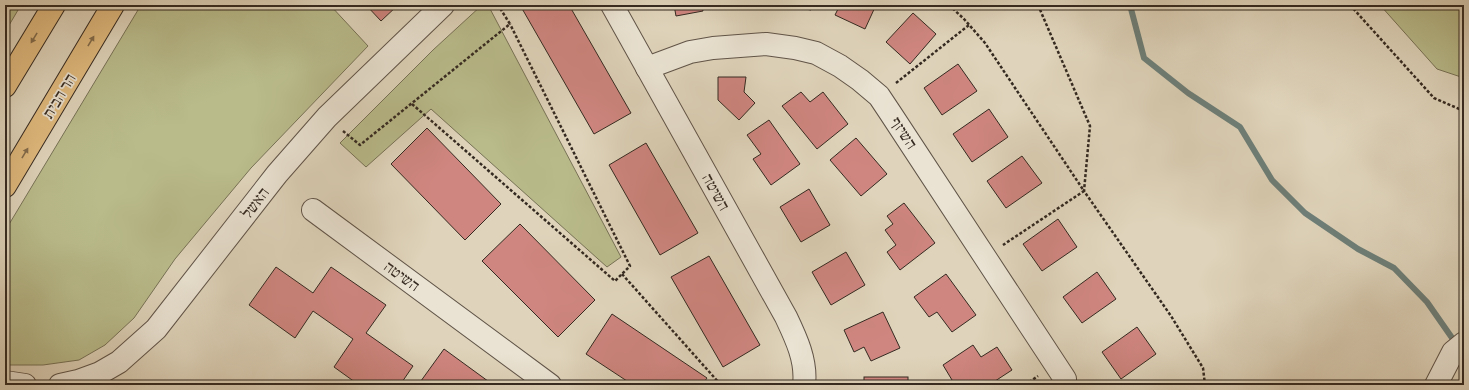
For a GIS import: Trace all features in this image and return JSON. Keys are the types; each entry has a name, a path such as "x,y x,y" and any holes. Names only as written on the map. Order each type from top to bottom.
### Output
{"main road":[{"path":"5,86 54,5"},
{"name":"הר הבית","path":"5,186 113,5"}],"street":[{"name":"האשל","path":"73,384 100,373 120,362 156,329 277,174 327,117 443,5"},
{"name":"השיטה","path":"612,5 798,340 805,376 804,385"},
{"name":"השיזף","path":"647,68 690,52 713,48 766,44 816,52 860,80 879,96 1065,379"},
{"name":"השיטה","path":"313,210 550,385"},
{"path":"1436,385 1453,352 1464,343"}],"path":[{"path":"412,104 615,281 630,266 510,24 498,5"},
{"path":"949,5 985,43 1084,191 1171,316 1203,368 1205,385"},
{"path":"1038,5 1090,126 1084,191"},
{"path":"1350,5 1434,98 1464,111"},
{"path":"327,117 360,145 510,24"},
{"path":"879,96 969,25"},
{"path":"985,257 1084,191"},
{"path":"622,274 721,385"}],"green space":[{"path":"5,5 21,5 5,32"},
{"path":"141,5 330,5 368,46 251,168 175,259 134,318 105,345 79,360 43,365 10,365 5,362 5,231"},
{"path":"482,5 488,5 621,257 607,267 431,109 366,167 340,143 433,50"},
{"path":"1380,5 1464,5 1464,78 1437,69"}],"building":[{"path":"366,5 398,5 381,21"},
{"path":"520,5 569,5 631,113 594,134"},
{"path":"674,5 702,5 703,11 676,16"},
{"path":"781,5 812,5 811,10"},
{"path":"840,5 876,5 865,29 835,15"},
{"path":"913,13 936,34 910,64 886,42"},
{"path":"958,64 977,91 942,115 924,88"},
{"path":"718,77 746,77 744,92 755,103 739,120 718,100"},
{"path":"801,92 810,102 823,92 848,124 817,149 782,106"},
{"path":"989,109 1008,137 972,162 953,134"},
{"path":"769,120 800,164 771,185 753,159 761,154 747,135"},
{"path":"427,128 501,204 465,240 391,164"},
{"path":"856,138 887,174 861,196 830,160"},
{"path":"646,143 698,233 660,255 609,165"},
{"path":"1022,156 1042,183 1006,208 987,181"},
{"path":"809,189 830,225 801,242 780,207"},
{"path":"904,203 935,243 900,270 887,252 896,245 885,230 893,224 887,216"},
{"path":"1058,219 1077,247 1042,271 1023,244"},
{"path":"520,224 595,300 558,337 482,261"},
{"path":"846,252 865,285 831,305 812,272"},
{"path":"709,256 760,345 723,367 671,277"},
{"path":"276,267 313,293 331,267 386,305 366,333 413,366 400,385 359,385 334,367 353,339 313,311 295,338 249,305"},
{"path":"1097,272 1116,299 1082,323 1063,297"},
{"path":"946,274 976,315 952,332 937,312 929,317 914,297"},
{"path":"883,312 900,348 871,361 864,347 854,352 844,330"},
{"path":"612,314 707,378 702,385 633,385 586,354"},
{"path":"1137,327 1156,354 1121,379 1102,352"},
{"path":"973,345 981,357 997,347 1012,370 989,385 955,385 943,365"},
{"path":"444,349 492,384 418,385"},
{"path":"864,377 908,377 908,385 864,385"}],"waterway":[{"path":"1130,5 1144,58 1188,93 1240,127 1272,180 1305,213 1358,249 1394,268 1427,302 1457,345"}]}
